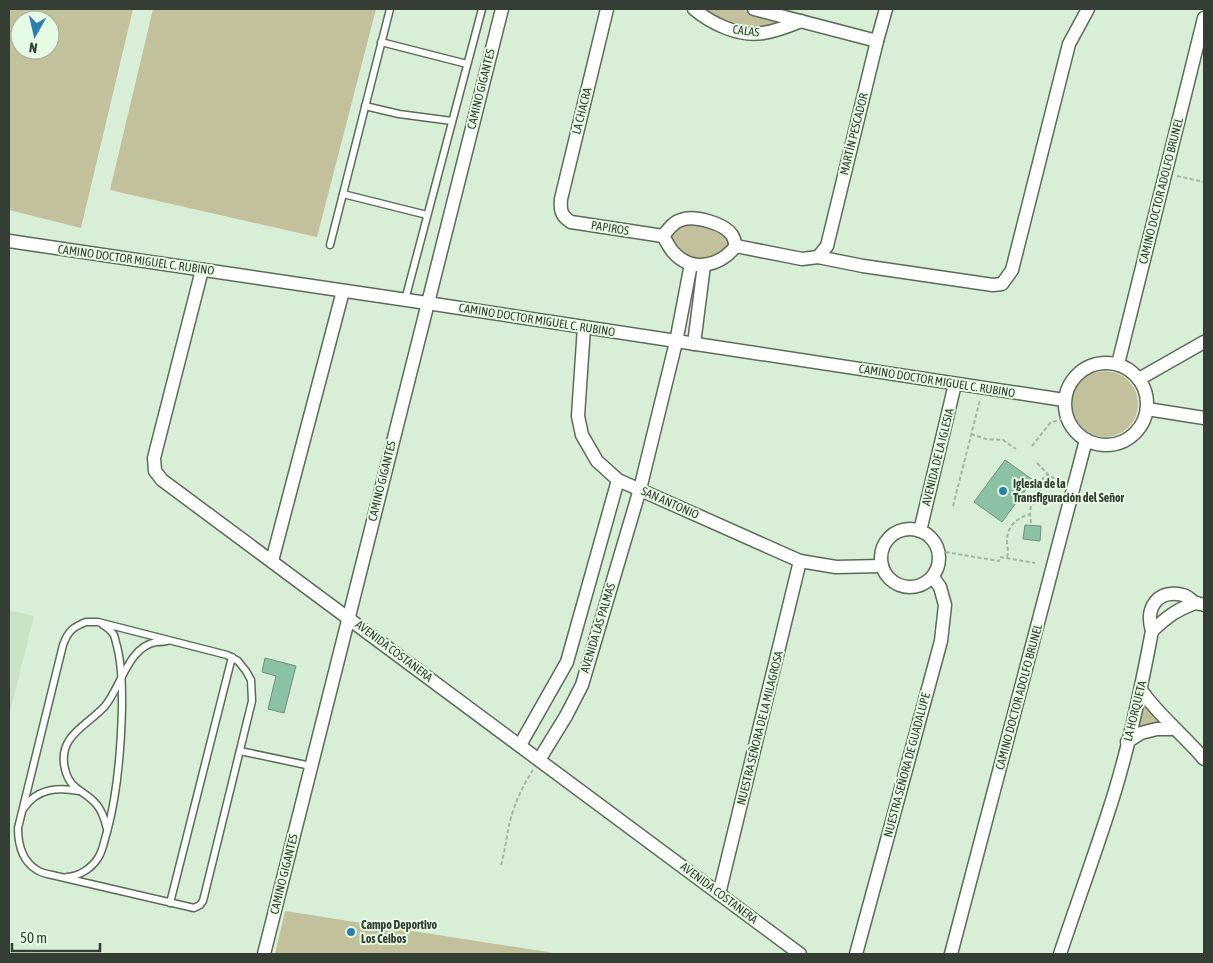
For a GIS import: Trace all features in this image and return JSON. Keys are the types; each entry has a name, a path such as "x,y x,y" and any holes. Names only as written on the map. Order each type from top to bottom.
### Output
{"street":[{"name":"CAMINO GIGANTES","path":"264,954 502,9"},
{"name":"LA CHACRA","path":"561,213 561,199 607,9"},
{"name":"CALAS","path":"694,9 716,24 749,34 762,34 782,29 801,21"},
{"name":"CALAS","path":"754,9 877,41"},
{"name":"MARTÍN PESCADOR","path":"818,258 827,246 886,9"},
{"path":"736,246 802,259 818,258 993,286 1002,284 1012,270 1070,44 1088,9"},
{"name":"CAMINO DOCTOR ADOLFO BRUNEL","path":"1118,364 1204,18"},
{"name":"PAPIROS","path":"561,213 565,219 571,222 663,236"},
{"path":"680,220 710,221 723,226 732,235 736,246 723,259 712,264 691,264 675,254 663,236 670,227 680,220"},
{"name":"CAMINO DOCTOR MIGUEL C. RUBINO","path":"9,242 427,303 1064,400"},
{"path":"676,342 691,264"},
{"path":"694,344 704,265"},
{"name":"AVENIDA COSTANERA","path":"202,270 154,458 155,471 162,480 800,954"},
{"path":"272,561 343,291"},
{"name":"SAN ANTONIO","path":"584,327 578,416 582,435 597,461 618,480 800,561 836,567 882,566"},
{"name":"AVENIDA LAS PALMAS","path":"539,760 566,716 582,685 640,489 676,342"},
{"path":"1138,379 1204,342"},
{"path":"1106,362 1118,364 1126,368 1138,379 1147,399 1147,409 1144,420 1138,430 1129,437 1108,445 1086,440 1072,428 1065,410 1064,400 1067,388 1073,378 1082,370 1093,364 1106,362"},
{"name":"AVENIDA DE LA IGLESIA","path":"920,531 955,384"},
{"path":"1147,409 1204,418"},
{"name":"CAMINO DOCTOR ADOLFO BRUNEL","path":"951,954 1086,440"},
{"name":"AVENIDA LAS PALMAS","path":"520,745 567,662 618,480"},
{"path":"913,529 926,534 932,538 939,551 939,565 933,577 921,586 907,588 894,583 884,573 881,552 888,539 899,531 913,529"},
{"name":"NUESTRA SEÑORA DE LA MILAGROSA","path":"719,894 800,561"},
{"name":"NUESTRA SEÑORA DE GUADALUPE","path":"856,954 941,640 945,605 940,588 933,577"},
{"name":"LA HORQUETA","path":"1060,954 1115,790 1128,742 1141,690 1152,631 1150,622 1151,608 1158,599 1170,594 1184,595 1200,604"},
{"path":"1152,631 1179,609 1200,604"},
{"path":"1141,690 1149,702 1204,759"},
{"path":"1128,742 1141,733 1156,729 1176,729"}],"lane":[{"path":"330,245 390,9"},
{"path":"405,300 482,9"},
{"path":"381,42 467,64"},
{"path":"365,106 399,114 452,121"},
{"path":"343,194 427,215"},
{"path":"86,622 98,622 227,655 238,661 251,680 252,701 203,901 200,906 194,908 170,903 37,871 28,863 18,842 21,813 63,645 67,635 75,626 86,622"},
{"path":"63,878 77,876 98,858 107,830 118,770 122,722 120,657 114,636 106,627 98,622"},
{"path":"107,830 104,816 98,806 70,782 65,770 63,757 66,745 73,734 105,705 132,658 142,648 154,642 174,641"},
{"path":"170,903 232,657"},
{"path":"240,751 311,766"},
{"path":"21,813 28,802 39,794 64,788 79,791"}],"path":[{"path":"1165,174 1204,182"},
{"path":"953,506 982,388"},
{"path":"1032,446 1050,423 1067,417"},
{"path":"971,434 986,439 1002,440 1016,449"},
{"path":"1037,463 1055,480 1074,484"},
{"path":"1031,522 1031,505 1040,492 1043,478 1048,474"},
{"path":"1007,558 1010,528 1016,520 1030,514"},
{"path":"939,551 999,561 1000,557 1034,563"},
{"path":"501,865 512,816 520,792 539,760"}],"shaded area":[{"path":"9,9 133,9 81,228 9,210"},
{"path":"153,9 376,9 317,237 110,190"},
{"path":"702,9 739,9 781,20 782,24 769,29 735,27"},
{"path":"693,223 721,229 731,245 723,255 695,261 676,247 671,235 678,227"},
{"path":"1111,371 1129,380 1136,391 1138,404 1136,417 1129,428 1118,435 1099,437 1081,428 1074,417 1072,398 1081,380 1092,373"},
{"path":"9,610 34,616 9,716"},
{"path":"1144,703 1160,723 1138,729"},
{"name":"Campo Deportivo Los Ceibos","path":"285,911 560,954 275,954"}],"building":[{"name":"Iglesia de la Transfiguración del Señor","path":"1005,460 1033,480 1002,522 974,502"},
{"path":"1025,525 1041,526 1040,541 1023,539"},
{"path":"265,658 296,666 284,713 268,709 276,676 262,672"}],"place":[{"name":"Iglesia de la Transfiguración del Señor","path":"1003,491"},
{"name":"Campo Deportivo Los Ceibos","path":"351,932"}]}
